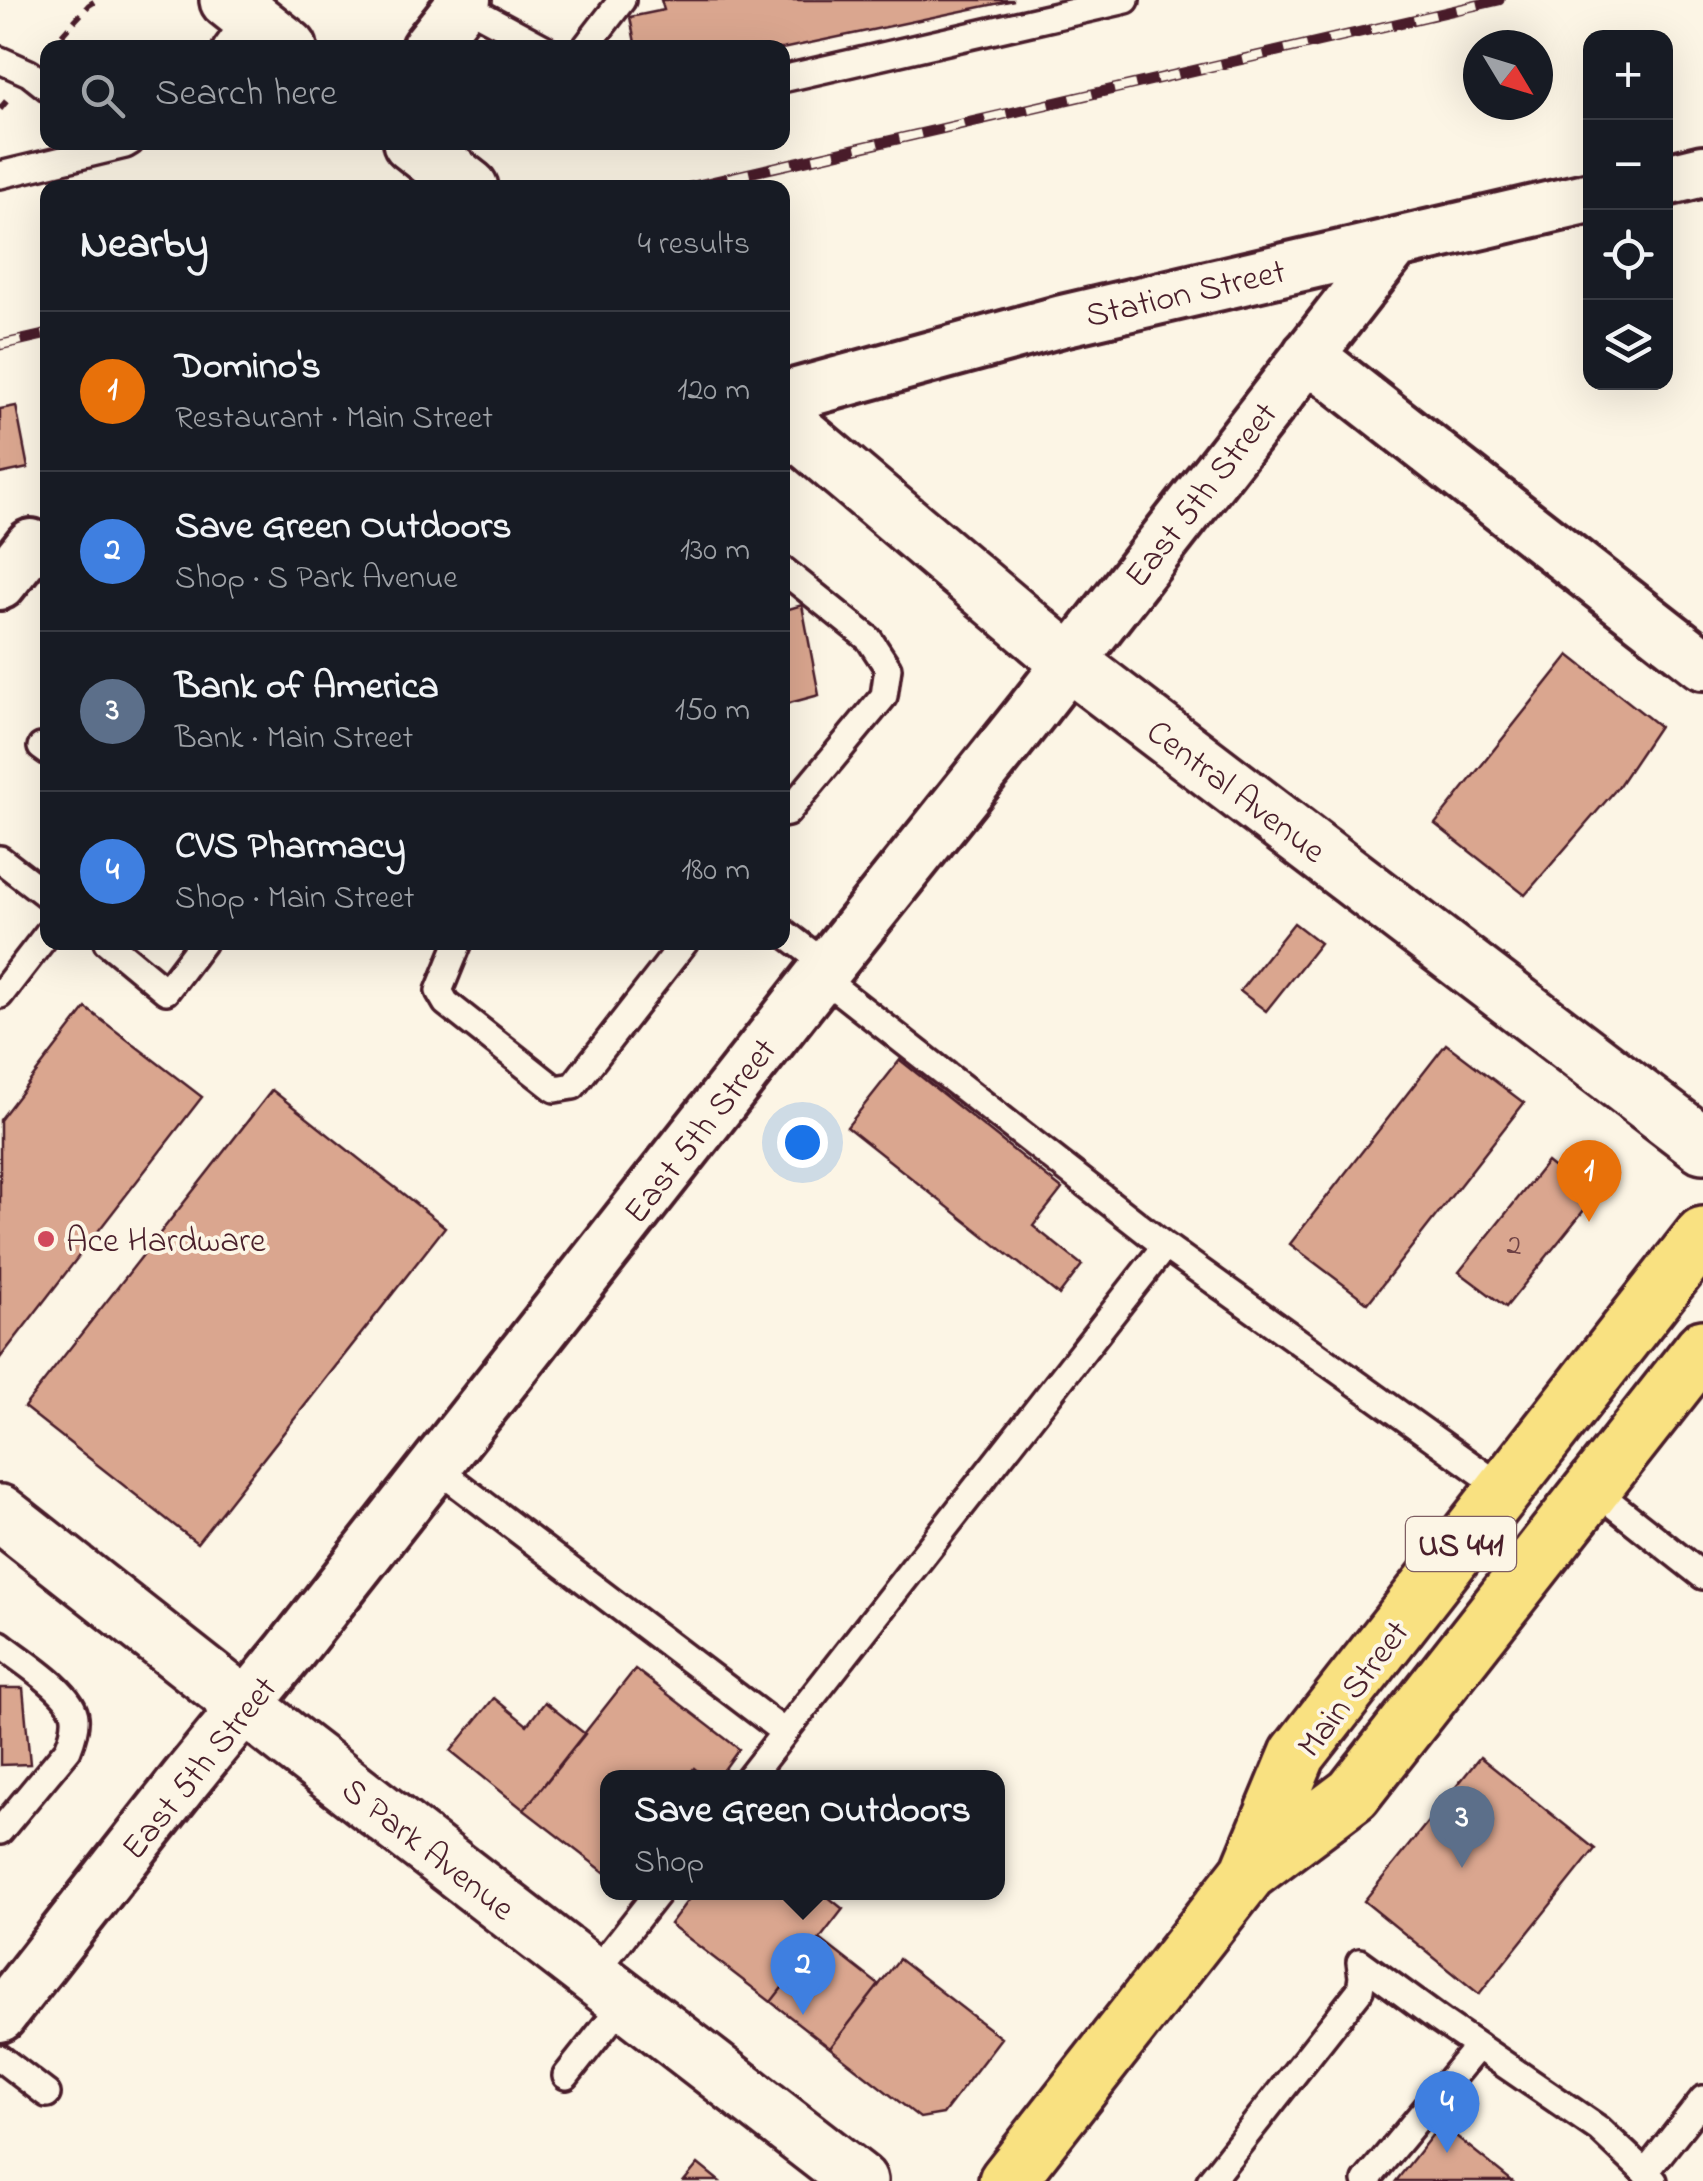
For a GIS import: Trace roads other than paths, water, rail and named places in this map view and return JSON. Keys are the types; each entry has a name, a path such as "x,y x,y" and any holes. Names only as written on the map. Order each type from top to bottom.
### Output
{"main road":[{"name":"Main Street","path":"1249,1872 1298,1754 1703,1235"},
{"name":"Main Street","path":"1007,2181 1249,1872 1354,1794 1703,1348"}],"street":[{"path":"433,40 463,2"},
{"path":"421,150 460,180"},
{"path":"1673,178 1703,172"},
{"name":"Station Street","path":"790,396 1062,321 1583,200"},
{"name":"East 5th Street","path":"5,2000 435,1468 1032,712 1396,243"},
{"path":"1308,355 1703,664"},
{"name":"Central Avenue","path":"790,426 1069,662 1703,1145"},
{"path":"0,584 26,546"},
{"name":"S Park Avenue","path":"0,1514 859,2181"}],"lane":[{"path":"592,40 622,0"},
{"path":"790,77 1126,0"},
{"path":"463,2 530,40"},
{"path":"0,60 40,82"},
{"path":"0,175 73,150"},
{"path":"790,574 870,639 888,668 884,696 790,808"},
{"path":"0,859 40,890"},
{"path":"790,939 824,971 1165,1246 1504,1489"},
{"path":"0,994 40,943"},
{"path":"117,950 166,991 198,950"},
{"path":"456,950 439,992 446,1003 555,1088 573,1086 679,950"},
{"path":"755,1770 1165,1246"},
{"path":"435,1468 784,1732"},
{"path":"1592,1488 1703,1576"},
{"path":"0,1644 68,1698 75,1714 68,1749 0,1831"},
{"path":"566,2076 654,1900"},
{"path":"1210,2181 1360,1990 1360,1962 1599,2129 1650,2177 1703,2100"},
{"path":"1366,2181 1478,2046"},
{"path":"0,2058 47,2094"}],"railway":[{"path":"720,180 1499,0"},
{"path":"0,345 40,336"}],"place":[{"name":"Domino's","path":"1589,1222"},
{"name":"Ace Hardware","path":"46,1239"},
{"name":"Bank of America","path":"1462,1868"},
{"name":"Save Green Outdoors","path":"803,2015"},
{"name":"CVS Pharmacy","path":"1447,2153"}]}
